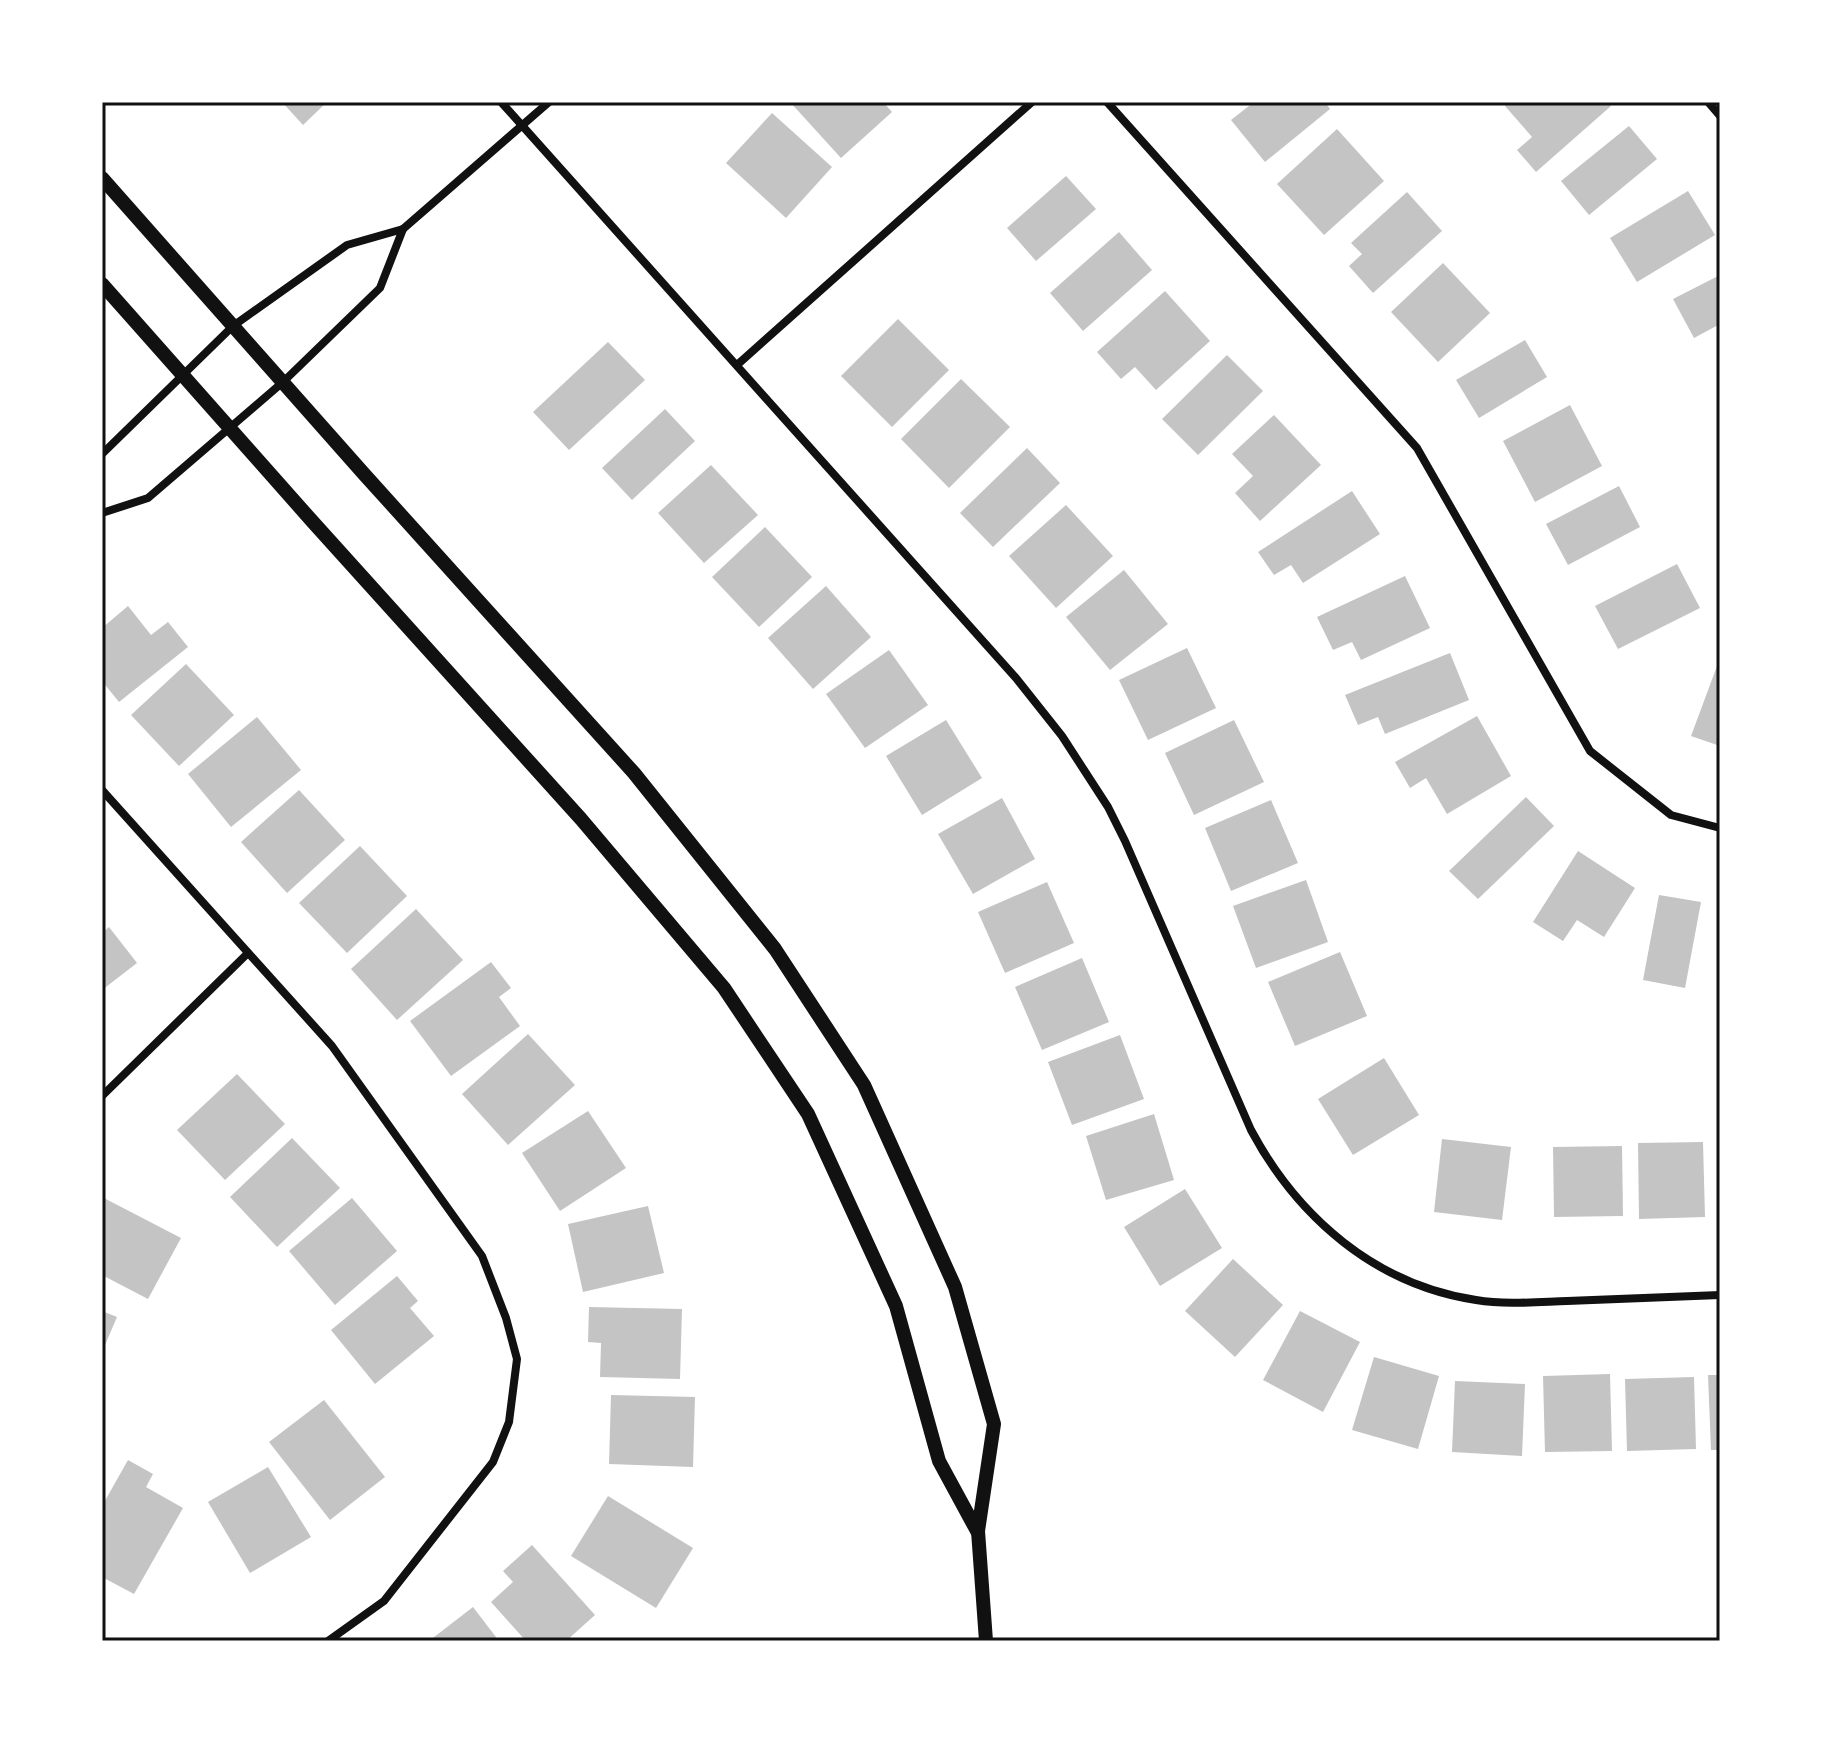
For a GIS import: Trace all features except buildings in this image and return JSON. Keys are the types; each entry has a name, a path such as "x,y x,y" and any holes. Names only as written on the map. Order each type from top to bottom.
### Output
{"street":[{"path":"501,102 1016,678 1080,762 1125,841 1257,1142 1289,1191 1321,1225 1361,1256 1405,1280 1479,1301 1509,1303 1720,1295"},
{"path":"102,454 233,326 347,245 403,229 549,102"},
{"path":"737,365 1032,102"},
{"path":"1107,102 1417,448 1590,751 1671,815 1720,828"},
{"path":"1708,102 1720,116"},
{"path":"102,178 634,773 775,949 864,1085 955,1287 994,1424 978,1531 986,1641"},
{"path":"102,513 148,498 283,382 380,288 403,229"},
{"path":"102,284 581,819 724,988 814,1128 896,1306 939,1461 978,1531"},
{"path":"102,790 332,1046 482,1256 506,1318 517,1359 509,1422 493,1462 384,1601 328,1641"},
{"path":"102,1096 248,953"}]}
